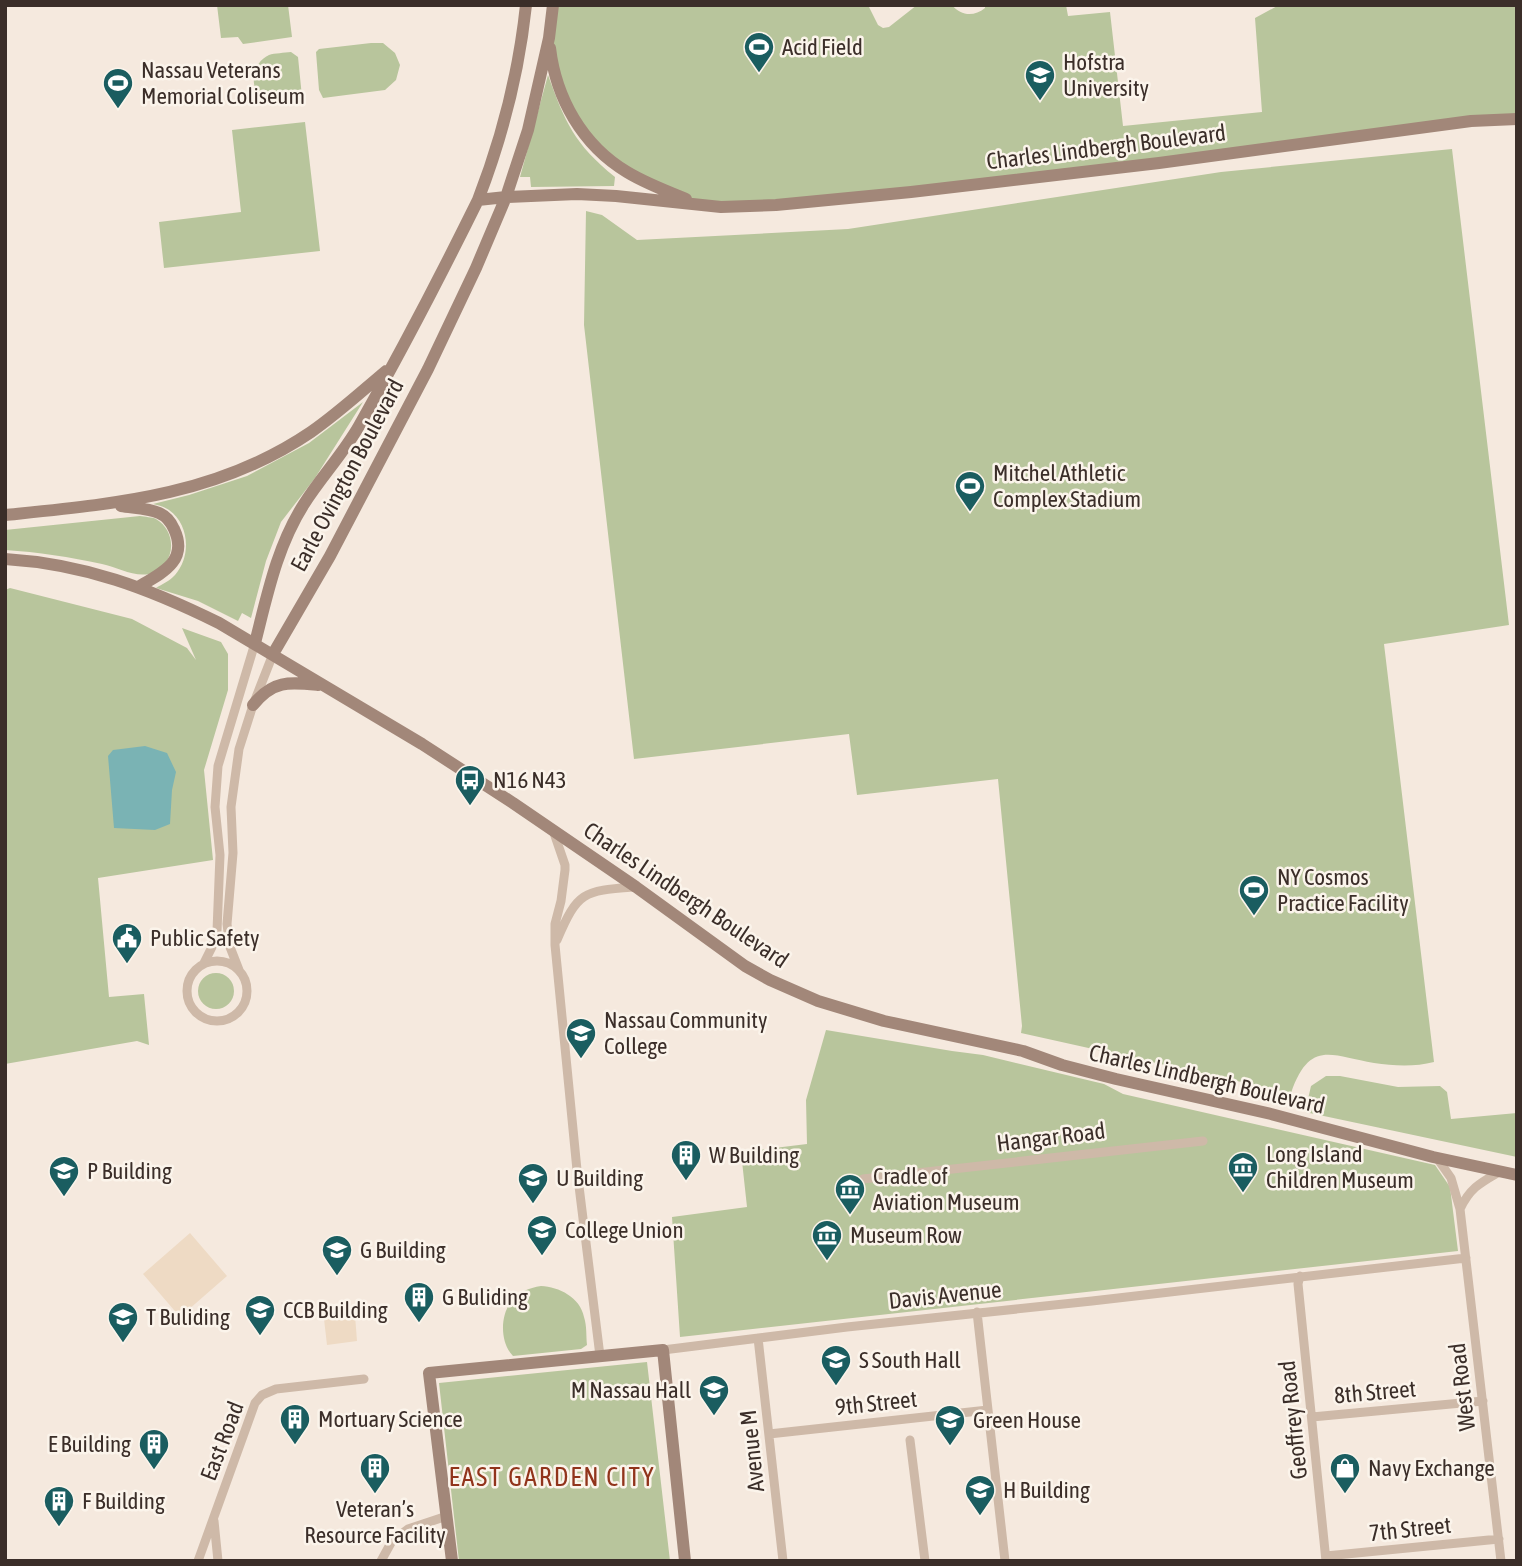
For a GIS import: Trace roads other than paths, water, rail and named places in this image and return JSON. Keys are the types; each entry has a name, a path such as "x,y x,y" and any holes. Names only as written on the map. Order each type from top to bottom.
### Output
{"street":[{"name":"Earle Ovington Boulevard","path":"204,963 217,931 220,855 215,807 218,766 277,562 288,532 304,504 351,439 394,365 478,200 516,71 526,5"},
{"name":"Earle Ovington Boulevard","path":"239,970 230,947 227,924 233,853 230,807 239,749 253,705 274,654 330,556 428,369 476,268 506,197 528,130 549,38 553,5"},
{"path":"549,38 552,67 567,108 599,150 627,173 699,205"},
{"name":"Charles Lindbergh Boulevard","path":"478,200 577,194 616,195 742,207 911,192 1455,123 1517,119"},
{"path":"5,515 110,505 217,480 268,458 309,434 394,365"},
{"path":"110,505 161,513 171,523 177,535 179,545 172,565 138,587"},
{"name":"Charles Lindbergh Boulevard","path":"5,559 47,563 103,575 184,606 255,643 422,744 553,830 745,966 818,1001 884,1021 1023,1051 1076,1069 1517,1175"},
{"path":"253,705 269,689 282,684 295,682 321,685"},
{"path":"553,830 565,865 555,925 555,945 574,1146 600,1356"},
{"path":"555,945 576,903 592,892 636,887"},
{"path":"213,960 232,964 246,981 243,1006 229,1018 220,1021 202,1017 188,1001 188,981 191,974 204,963 213,960"},
{"name":"Hangar Road","path":"863,1179 1203,1141"},
{"name":"West Road","path":"1436,1157 1451,1178 1460,1209 1501,1561"},
{"path":"1460,1209 1472,1189 1499,1172"},
{"name":"Davis Avenue","path":"447,1516 429,1373 663,1350 1466,1258"},
{"name":"Geoffrey Road","path":"1300,1276 1298,1284 1326,1559"},
{"path":"977,1312 1005,1561"},
{"name":"Avenue M","path":"758,1338 783,1561"},
{"path":"663,1350 685,1561"},
{"name":"East Road","path":"198,1561 255,1403 262,1395 276,1389 363,1379"},
{"name":"8th Street","path":"1312,1417 1483,1401"},
{"name":"9th Street","path":"769,1434 988,1410"},
{"path":"910,1440 925,1561"},
{"path":"381,1561 392,1541 408,1529 447,1516 453,1561"},
{"path":"214,1518 218,1561"},
{"name":"7th Street","path":"1326,1559 1499,1539"}],"water":[{"path":"145,746 167,753 176,772 170,824 155,830 114,828 108,756 113,750"}],"place":[{"name":"Acid Field","path":"759,74"},
{"name":"Hofstra University","path":"1040,102"},
{"name":"Nassau Veterans Memorial Coliseum","path":"118,110"},
{"name":"Mitchel Athletic Complex Stadium","path":"970,513"},
{"name":"N16 N43","path":"470,807"},
{"name":"NY Cosmos Practice Facility","path":"1254,917"},
{"name":"Public Safety","path":"127,965"},
{"name":"Nassau Community College","path":"581,1060"},
{"name":"W Building","path":"686,1182"},
{"name":"Long Island Children Museum","path":"1243,1194"},
{"name":"P Building","path":"64,1198"},
{"name":"U Building","path":"533,1205"},
{"name":"Cradle of Aviation Museum","path":"850,1216"},
{"name":"College Union","path":"542,1257"},
{"name":"Museum Row","path":"827,1262"},
{"name":"G Building","path":"337,1277"},
{"name":"G Buliding","path":"419,1324"},
{"name":"CCB Building","path":"260,1337"},
{"name":"T Buliding","path":"123,1344"},
{"name":"S South Hall","path":"836,1387"},
{"name":"M Nassau Hall","path":"714,1417"},
{"name":"Mortuary Science","path":"295,1446"},
{"name":"Green House","path":"950,1447"},
{"name":"E Building","path":"154,1471"},
{"name":"Veteran’s Resource Facility","path":"375,1495"},
{"name":"Navy Exchange","path":"1345,1495"},
{"name":"H Building","path":"980,1517"},
{"name":"F Building","path":"59,1528"}],"district":[{"name":"EAST GARDEN CITY","path":"552,1477"}]}
